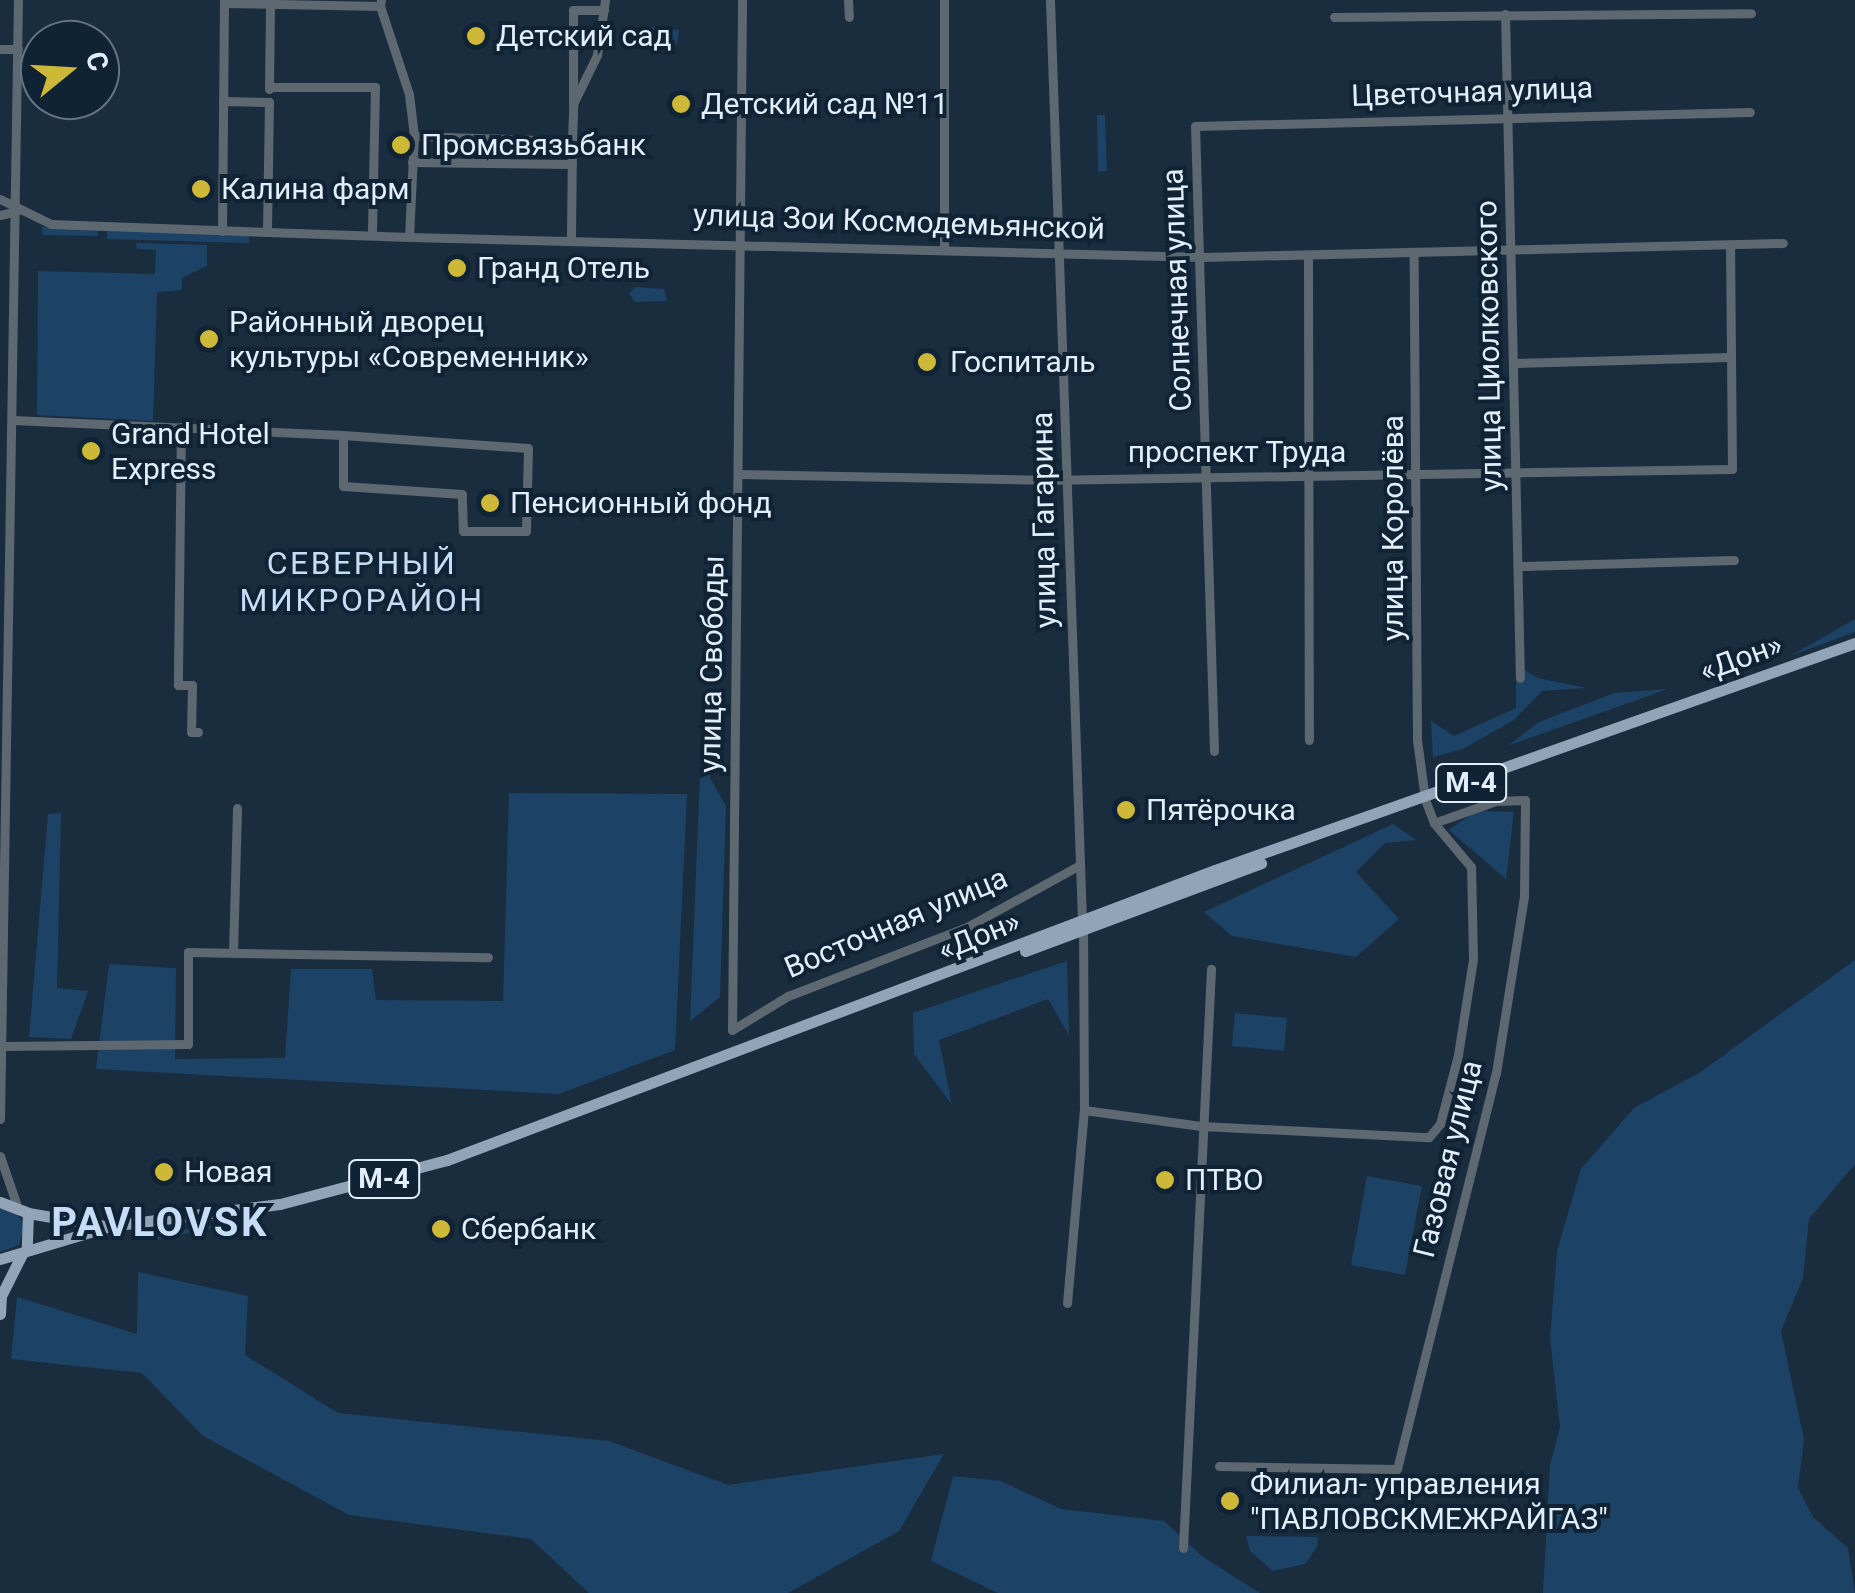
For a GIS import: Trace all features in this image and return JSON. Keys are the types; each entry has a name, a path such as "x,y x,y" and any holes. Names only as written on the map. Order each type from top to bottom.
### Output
{"main road":[{"name":"«Дон»","path":"0,1259 110,1226 280,1204 385,1179 1855,643"},
{"path":"0,1202 16,1203 28,1213 24,1252 0,1296 0,1314"},
{"name":"«Дон»","path":"28,1213 110,1226"}],"street":[{"path":"0,1119 18,0"},
{"name":"улица Свободы","path":"732,1030 742,474 742,0"},
{"path":"848,0 850,18"},
{"path":"944,0 944,249"},
{"name":"улица Гагарина","path":"1050,0 1070,478 1082,926 1084,1110 1067,1303"},
{"path":"222,231 224,1 380,3 409,94 414,136 408,237"},
{"path":"267,232 270,4"},
{"path":"571,238 572,10 605,5 597,55 574,104"},
{"path":"1334,16 1751,12"},
{"name":"улица Циолковского","path":"1505,14 1514,251 1520,678"},
{"path":"0,49 18,49"},
{"path":"269,87 375,87 372,234"},
{"path":"223,101 268,102"},
{"name":"Цветочная улица","path":"1196,126 1508,114 1750,112"},
{"name":"Солнечная улица","path":"1196,126 1214,751"},
{"path":"414,136 572,141"},
{"path":"412,162 572,164"},
{"path":"0,198 17,212"},
{"path":"0,215 17,212"},
{"name":"улица Зои Космодемьянской","path":"17,212 51,224 222,231 1202,257 1414,256 1782,243"},
{"path":"1514,363 1730,358 1730,245"},
{"path":"1308,256 1309,740"},
{"name":"улица Королёва","path":"1414,256 1420,477 1417,740 1425,800"},
{"name":"проспект Труда","path":"742,474 1420,477 1732,469 1730,358"},
{"path":"13,420 343,435 528,448 526,531 463,530 462,494 342,486 343,435"},
{"path":"181,428 178,684 192,685 191,732 198,732"},
{"path":"1521,566 1734,560"},
{"path":"1084,1110 1201,1126 1429,1137 1440,1124 1473,959 1471,867 1434,823 1425,800"},
{"name":"Газовая улица","path":"1220,1466 1398,1469 1496,1073 1524,896 1525,800 1496,801 1434,823"},
{"path":"234,953 237,808"},
{"name":"Восточная улица","path":"732,1030 788,996 966,927 1080,865"},
{"path":"2,1040 188,1044 188,952 488,957"},
{"path":"1183,1548 1211,968"},
{"path":"0,1156 16,1203"}],"shaded area":[{"path":"649,27 679,30 677,44 648,42"},
{"path":"1097,115 1105,115 1107,171 1098,172"},
{"path":"42,227 98,228 98,236 42,235"},
{"path":"107,229 249,233 249,243 107,239"},
{"path":"136,243 207,245 207,266 182,278 182,290 157,292 153,421 37,415 38,271 155,274 156,250 137,249"},
{"path":"635,287 664,289 667,301 635,302 629,294"},
{"path":"1855,619 1855,632 1790,656"},
{"path":"1516,665 1538,678 1587,688 1542,691 1514,720 1463,749 1433,757 1431,721 1454,736 1516,708"},
{"path":"1668,689 1509,745 1539,722 1614,693"},
{"path":"703,699 710,778 726,806 720,997 690,1021"},
{"path":"509,793 687,794 675,1050 559,1094 96,1069 109,964 176,968 175,1059 285,1058 291,969 372,969 376,1000 503,1001"},
{"path":"1476,811 1514,812 1506,879 1449,830"},
{"path":"61,813 57,988 88,991 71,1039 29,1037 48,814"},
{"path":"1393,824 1416,840 1385,843 1356,872 1399,919 1356,957 1232,936 1204,912"},
{"path":"1855,960 1855,1164 1809,1219 1803,1278 1781,1331 1804,1439 1798,1488 1813,1517 1848,1548 1855,1593 1543,1593 1550,1465 1560,1427 1550,1338 1557,1251 1581,1169 1634,1108 1699,1073"},
{"path":"1067,961 1069,1035 1048,999 939,1040 952,1105 914,1054 913,1013"},
{"path":"1235,1013 1287,1018 1284,1051 1232,1046"},
{"path":"1367,1176 1422,1186 1405,1275 1351,1265"},
{"path":"0,1209 15,1212 25,1225 19,1245 0,1252"},
{"path":"249,1220 157,1240 154,1234"},
{"path":"138,1272 248,1296 245,1355 338,1413 609,1441 728,1485 944,1454 899,1531 788,1593 589,1593 531,1539 349,1515 203,1436 142,1373 11,1359 17,1297 137,1334"},
{"path":"953,1476 1001,1481 1061,1509 1164,1521 1203,1557 1260,1593 998,1593 931,1561"},
{"path":"1246,1536 1318,1537 1317,1547 1305,1564 1273,1571 1250,1551"}],"place":[{"name":"Детский сад","path":"476,36"},
{"name":"Детский сад №11","path":"681,104"},
{"name":"Промсвязьбанк","path":"401,145"},
{"name":"Калина фарм","path":"201,189"},
{"name":"Гранд Отель","path":"457,268"},
{"name":"Районный дворец культуры «Современник»","path":"209,339"},
{"name":"Госпиталь","path":"927,362"},
{"name":"Grand Hotel Express","path":"91,451"},
{"name":"Пенсионный фонд","path":"490,503"},
{"name":"Пятёрочка","path":"1126,810"},
{"name":"Новая","path":"164,1172"},
{"name":"ПТВО","path":"1165,1180"},
{"name":"Сбербанк","path":"441,1229"},
{"name":"Филиал- управления \"ПАВЛОВСКМЕЖРАЙГАЗ\"","path":"1230,1501"}],"district":[{"name":"СЕВЕРНЫЙ МИКРОРАЙОН","path":"362,582"},
{"name":"PAVLOVSK","path":"160,1223"}]}
